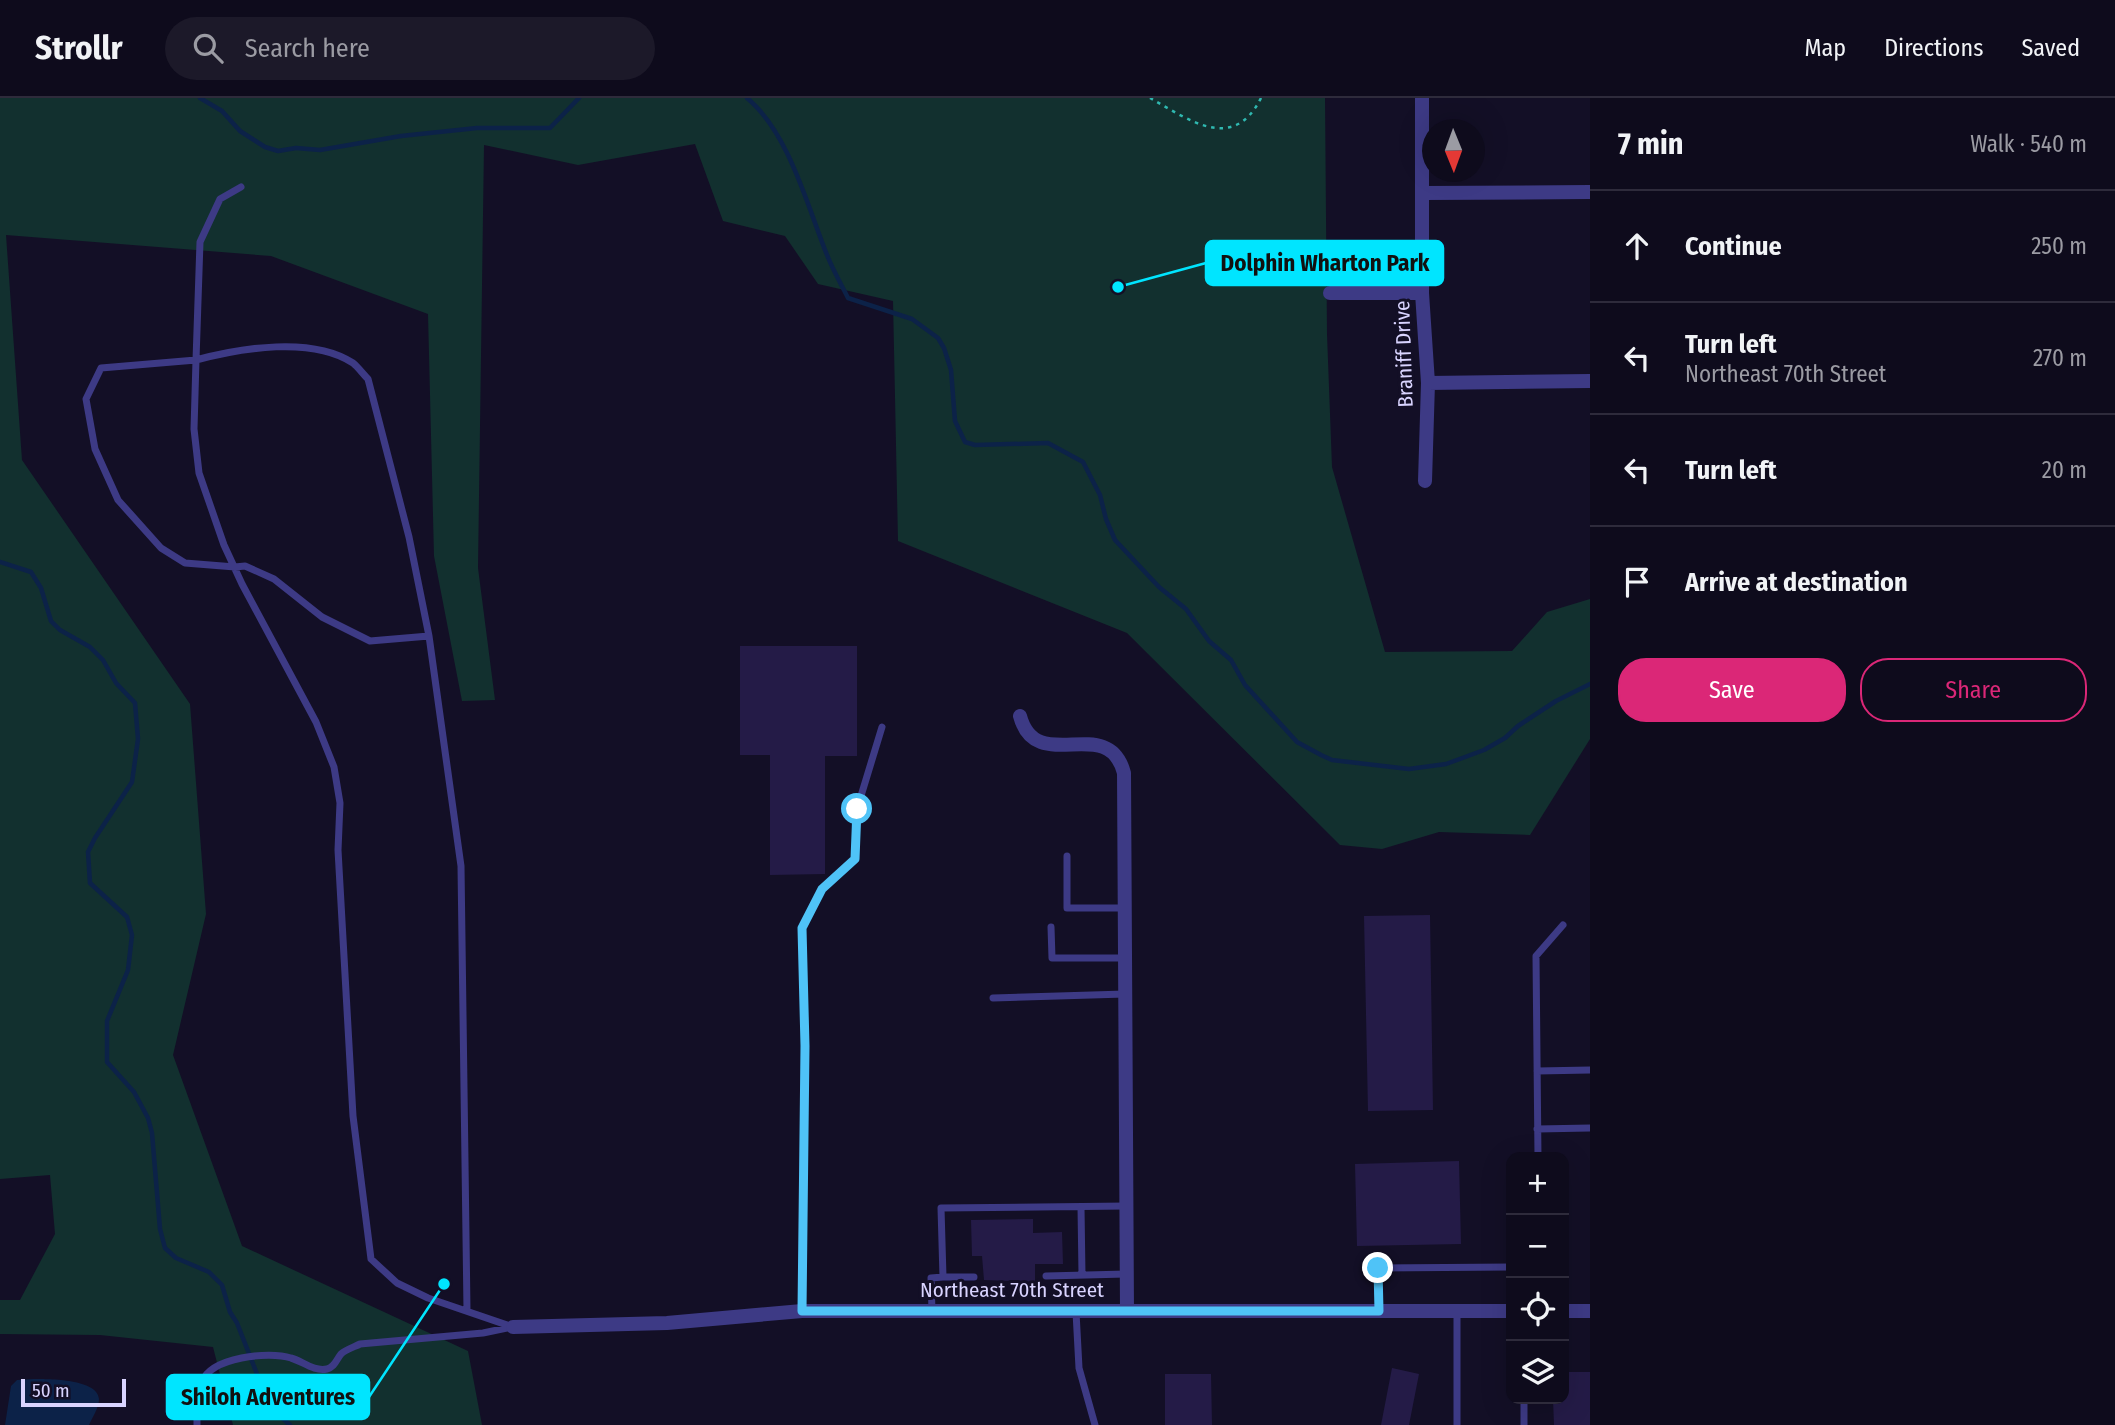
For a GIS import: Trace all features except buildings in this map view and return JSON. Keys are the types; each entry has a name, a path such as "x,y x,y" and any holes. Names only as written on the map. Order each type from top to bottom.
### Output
{"street":[{"name":"Braniff Drive","path":"1422,98 1422,293 1428,383 1425,481"},
{"path":"1423,193 1590,192"},
{"path":"1330,293 1422,293"},
{"path":"1428,383 1590,381"},
{"path":"1020,716 1023,729 1042,745 1096,744 1111,750 1121,761 1124,774 1128,1311"},
{"name":"Northeast 70th Street","path":"513,1327 667,1323 802,1311 1506,1311"},
{"path":"1569,1311 1590,1311"}],"lane":[{"path":"241,187 219,199 200,242 194,429 199,472 235,567 316,722 334,767 340,803 338,849 353,1116 371,1259 397,1283 513,1327"},
{"path":"429,636 370,641 323,617 274,579 245,566 186,563 161,548 118,499 95,449 86,399 101,368 196,360 219,354 286,346 326,351 353,364 368,379 409,537 429,636 461,866 467,1310"},
{"path":"802,1311 805,1046 802,928 822,889 855,859 857,809 883,727"},
{"path":"1067,856 1067,908 1125,908"},
{"path":"1538,1152 1536,956 1563,925"},
{"path":"1051,927 1052,958 1125,958"},
{"path":"993,998 1125,994"},
{"path":"1537,1071 1590,1070"},
{"path":"1537,1129 1590,1128"},
{"path":"943,1278 942,1208 1126,1206"},
{"path":"1081,1207 1082,1275"},
{"path":"1379,1311 1378,1268 1506,1266"},
{"path":"1046,1276 1127,1274"},
{"path":"932,1311 931,1278 974,1277"},
{"path":"1076,1311 1079,1368 1095,1425"},
{"path":"1457,1311 1457,1425"},
{"path":"197,1425 202,1381 210,1370 225,1363 256,1355 288,1357 317,1370 327,1369 334,1366 342,1353 360,1344 483,1333 513,1327"},
{"path":"1524,1404 1524,1425"}],"path":[{"path":"1150,98 1203,127 1216,129 1244,120 1261,98"}],"green space":[{"path":"0,98 1325,98 1327,334 1332,467 1385,652 1512,651 1547,612 1590,599 1590,739 1530,835 1439,832 1382,849 1340,845 1127,633 898,541 893,301 818,284 785,236 723,221 695,144 578,165 484,145 478,568 495,700 462,701 434,556 428,314 271,256 6,235 22,460 190,704 206,914 173,1055 242,1246 468,1351 482,1425 233,1425 213,1347 100,1335 0,1334 0,1300 20,1300 55,1234 50,1175 0,1179"}],"water":[{"path":"17,1380 82,1384 97,1392 99,1402 89,1425 5,1425 11,1386"}],"waterway":[{"path":"200,98 222,111 240,131 265,147 278,151 296,148 320,150 401,136 477,128 550,128 579,98"},
{"path":"747,98 762,113 785,150 829,261 848,298 912,319 938,338 951,370 955,421 965,442 975,445 1048,443 1083,462 1100,495 1115,540 1159,587 1186,609 1209,641 1231,660 1245,685 1297,742 1332,760 1409,769 1446,764 1484,750 1556,701 1590,684"},
{"path":"0,562 31,572 41,588 51,621 60,630 90,647 103,660 116,683 135,703 138,739 132,782 88,852 90,883 127,917 132,935 128,970 107,1021 107,1062 134,1092 148,1118 152,1133 160,1229 165,1248 176,1258 209,1272 222,1285 230,1312 257,1374 281,1417 290,1425"}],"place":[{"name":"Dolphin Wharton Park","path":"1118,287"},
{"name":"Shiloh Adventures","path":"444,1284"}],"route":[{"path":"857,809 855,859 822,889 802,928 805,1046 802,1311 1379,1311 1378,1268"}]}
